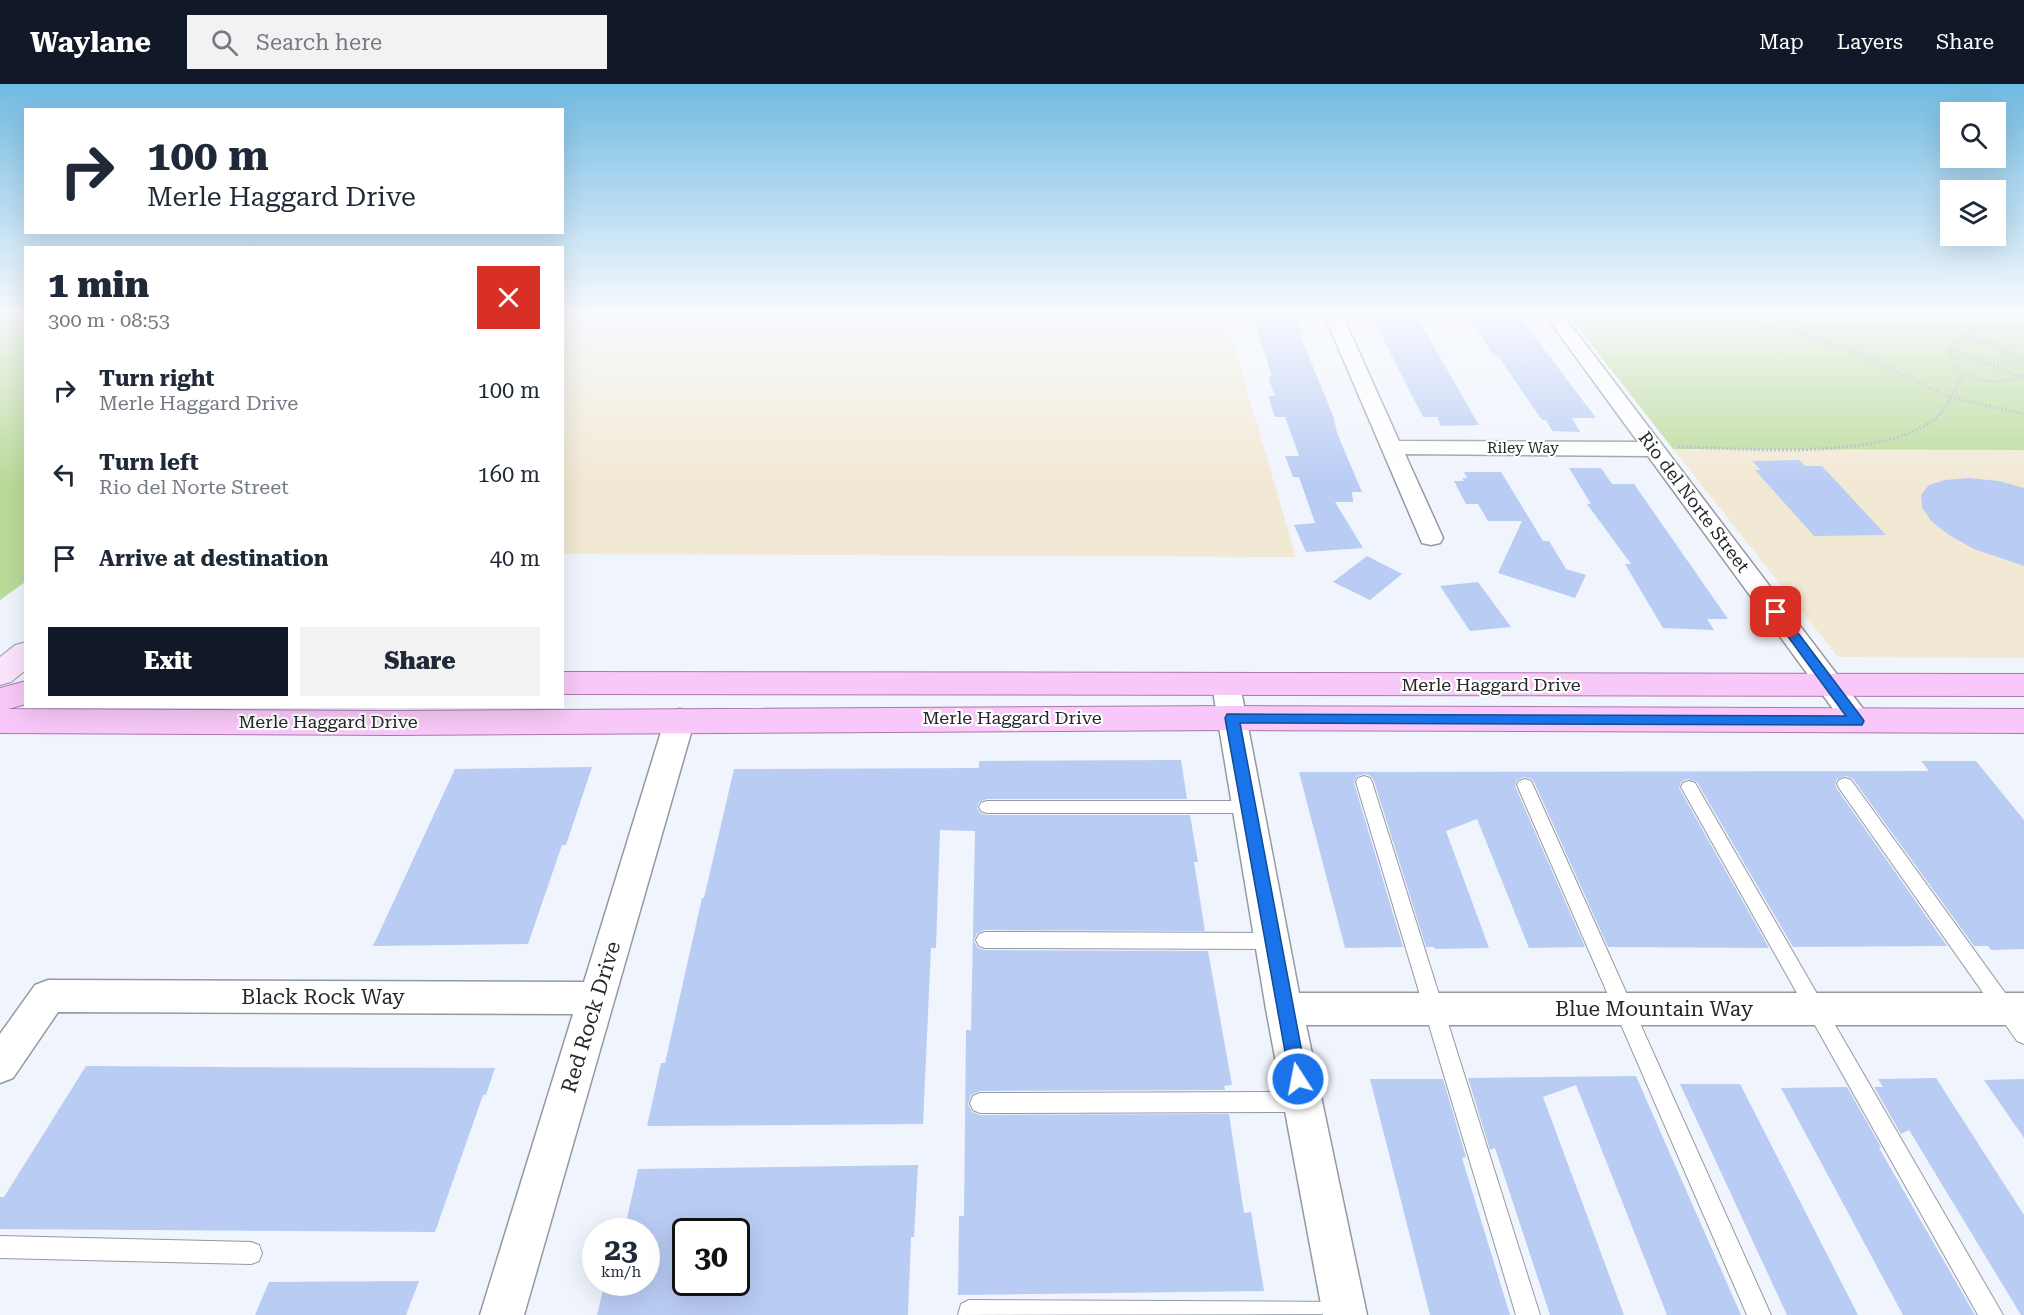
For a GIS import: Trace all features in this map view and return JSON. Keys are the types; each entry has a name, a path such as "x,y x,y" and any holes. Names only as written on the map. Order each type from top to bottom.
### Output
{"main road":[{"path":"0,674 24,654"},
{"name":"Merle Haggard Drive","path":"564,683 1857,721 2024,722"},
{"name":"Merle Haggard Drive","path":"0,721 391,723 680,719 1830,685 2024,685"},
{"path":"0,700 24,693"}],"street":[{"path":"1357,369 1431,538"},
{"name":"Rio del Norte Street","path":"1598,369 1662,448 1857,721"},
{"name":"Riley Way","path":"1391,447 1662,448"},
{"path":"1229,701 1284,1009 1345,1314"},
{"name":"Red Rock Drive","path":"502,1315 680,719"},
{"name":"Black Rock Way","path":"6,1048 48,996 597,998"},
{"name":"Blue Mountain Way","path":"1284,1009 1817,1009 2018,1018"}],"lane":[{"path":"1364,782 1527,1315"},
{"path":"1845,784 2018,1018"},
{"path":"1525,785 1759,1315"},
{"path":"1689,787 1991,1315"},
{"path":"987,807 1248,807"},
{"path":"985,940 1272,941"},
{"path":"980,1103 1302,1102"},
{"path":"0,1247 251,1252"},
{"path":"969,1312 1345,1314"}],"path":[{"path":"1892,369 1949,397 2024,414"},
{"path":"1956,369 1962,375 1999,381 2023,377"},
{"path":"2003,369 2023,377"},
{"path":"1662,448 1846,448 1919,429 1942,411 1962,375"}],"shaded area":[{"path":"564,369 1241,369 1296,557 564,554"},
{"path":"1673,449 2024,450 2024,658 1838,657"}],"green space":[{"path":"0,369 24,369 24,583 0,600"},
{"path":"1611,369 2024,369 2024,450 1673,449"}],"building":[{"path":"1270,369 1314,369 1334,418 1337,433 1362,492 1352,492 1353,502 1335,502 1363,548 1306,552 1294,525 1315,523 1299,477 1293,477 1285,456 1299,456 1285,417 1275,417 1268,396 1275,396 1268,377 1272,376"},
{"path":"1399,369 1447,369 1479,425 1441,426 1437,417 1423,417"},
{"path":"1507,369 1559,369 1596,418 1572,418 1580,432 1552,431 1546,420 1542,420"},
{"path":"1799,460 1805,466 1822,466 1886,535 1814,536 1755,470 1761,470 1752,461"},
{"path":"1569,468 1601,468 1612,484 1634,484 1728,619 1707,619 1714,630 1663,628 1625,564 1631,564 1587,504 1591,504"},
{"path":"1464,472 1501,472 1543,541 1549,541 1566,569 1586,575 1575,598 1498,573 1522,521 1488,521 1478,504 1466,504 1454,481 1464,481 1462,478 1467,478"},
{"path":"1969,478 1999,481 2024,488 2024,566 1974,549 1949,535 1931,521 1922,507 1921,495 1929,485 1945,480"},
{"path":"1367,556 1402,574 1370,600 1333,582"},
{"path":"1478,582 1511,627 1470,631 1440,586"},
{"path":"1181,760 1187,799 987,799 979,802 977,808 980,813 987,815 1190,815 1198,862 1194,862 1205,931 985,930 977,933 974,941 978,948 985,950 1208,951 1232,1085 1224,1086 1225,1090 980,1091 971,1095 968,1104 972,1112 980,1115 1229,1114 1244,1213 1251,1212 1264,1291 958,1295 959,1216 964,1216 966,1030 971,1030 975,831 940,830 936,948 931,948 923,1124 647,1126 661,1063 665,1063 734,769 979,768 979,761"},
{"path":"1921,761 1976,761 2024,820 2024,949 1991,950 1988,946 1974,946 1853,779 1846,776 1837,779 1835,785 1837,789 1947,946 1793,947 1697,782 1688,779 1681,782 1679,788 1769,948 1608,947 1535,784 1532,779 1524,777 1517,780 1515,786 1585,947 1529,948 1477,819 1446,831 1489,948 1435,949 1426,947 1374,781 1371,776 1365,774 1357,776 1354,783 1403,947 1345,948 1299,772 1929,771"},
{"path":"592,767 566,845 562,845 528,944 373,946 455,769"},
{"path":"86,1066 495,1068 486,1095 483,1095 435,1232 0,1229 0,1197 4,1197"},
{"path":"1636,1076 1741,1315 1667,1315 1576,1085 1543,1097 1624,1315 1550,1315 1495,1148 1490,1150 1468,1078"},
{"path":"1936,1078 2024,1215 2024,1315 2021,1315 1909,1130 1901,1134 1874,1087 1883,1087 1878,1079"},
{"path":"1370,1079 1443,1079 1466,1157 1462,1158 1510,1315 1430,1315"},
{"path":"2024,1079 2024,1138 1984,1080"},
{"path":"1680,1084 1740,1084 1858,1315 1787,1315"},
{"path":"1847,1087 1881,1147 1879,1148 1975,1315 1903,1315 1781,1088"},
{"path":"918,1165 914,1237 911,1237 908,1315 597,1315 602,1296 660,1296 660,1218 627,1218 638,1169"},
{"path":"419,1281 406,1315 255,1315 269,1282"}],"route":[{"path":"1298,1079 1232,718 1857,721 1776,612"}]}
